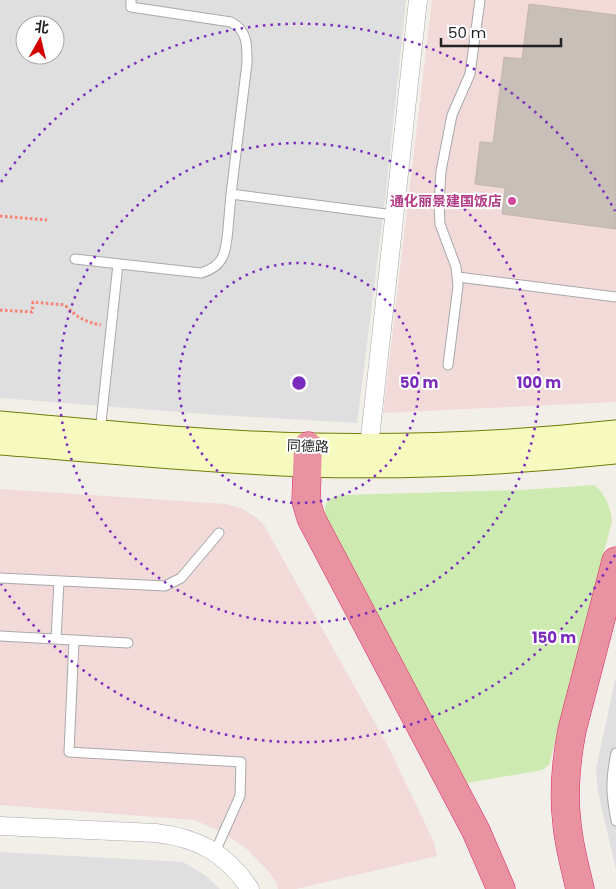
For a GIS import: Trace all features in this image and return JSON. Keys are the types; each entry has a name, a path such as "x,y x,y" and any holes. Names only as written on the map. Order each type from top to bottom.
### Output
{"highway":[{"path":"308,455 306,500 311,518 476,831 501,889"},
{"path":"580,889 567,826 565,778 567,754 616,561"}],"main road":[{"name":"同德路","path":"0,424 196,440 308,455 430,464 501,461 616,451"},
{"name":"同德路","path":"0,442 186,457 308,455 369,447 500,443 616,433"}],"street":[{"path":"369,447 418,0"},
{"path":"0,826 156,832 188,839 215,852 235,869 250,889"}],"lane":[{"path":"75,259 201,273 218,264 226,251 247,63 247,44 244,34 237,25 231,22 131,7 131,0"},
{"path":"448,365 458,277 440,224 438,202 452,115 470,74 480,0"},
{"path":"231,194 394,215"},
{"path":"100,432 118,264"},
{"path":"458,277 616,297"},
{"path":"0,578 165,586 181,578 219,533"},
{"path":"56,639 60,581"},
{"path":"0,636 128,643"},
{"path":"74,640 69,752 241,762 240,796 215,852"},
{"path":"616,753 611,788 616,821"}],"path":[{"path":"0,216 47,220"},
{"path":"0,310 32,312 33,302 65,305 74,315 87,322 112,326"}],"shaded area":[{"path":"0,0 406,0 385,200 357,423 217,415 0,398"},
{"name":"通化丽景建国饭店","path":"432,0 616,0 616,402 383,413"},
{"path":"0,489 226,504 243,509 258,519 264,525 389,748 434,842 437,856 296,889 278,889 277,883 268,871 247,849 222,832 194,820 0,805"},
{"path":"616,676 616,870 598,792 596,769"},
{"path":"0,852 183,862 205,875 220,889 0,889"}],"green space":[{"path":"594,485 607,501 612,521 549,765 542,770 465,782 324,519 327,502 332,498 342,495 523,490"}],"building":[{"path":"529,4 616,15 616,229 502,214 505,188 475,184 480,142 493,143 504,57 522,59"}],"place":[{"name":"通化丽景建国饭店","path":"512,201"}]}
